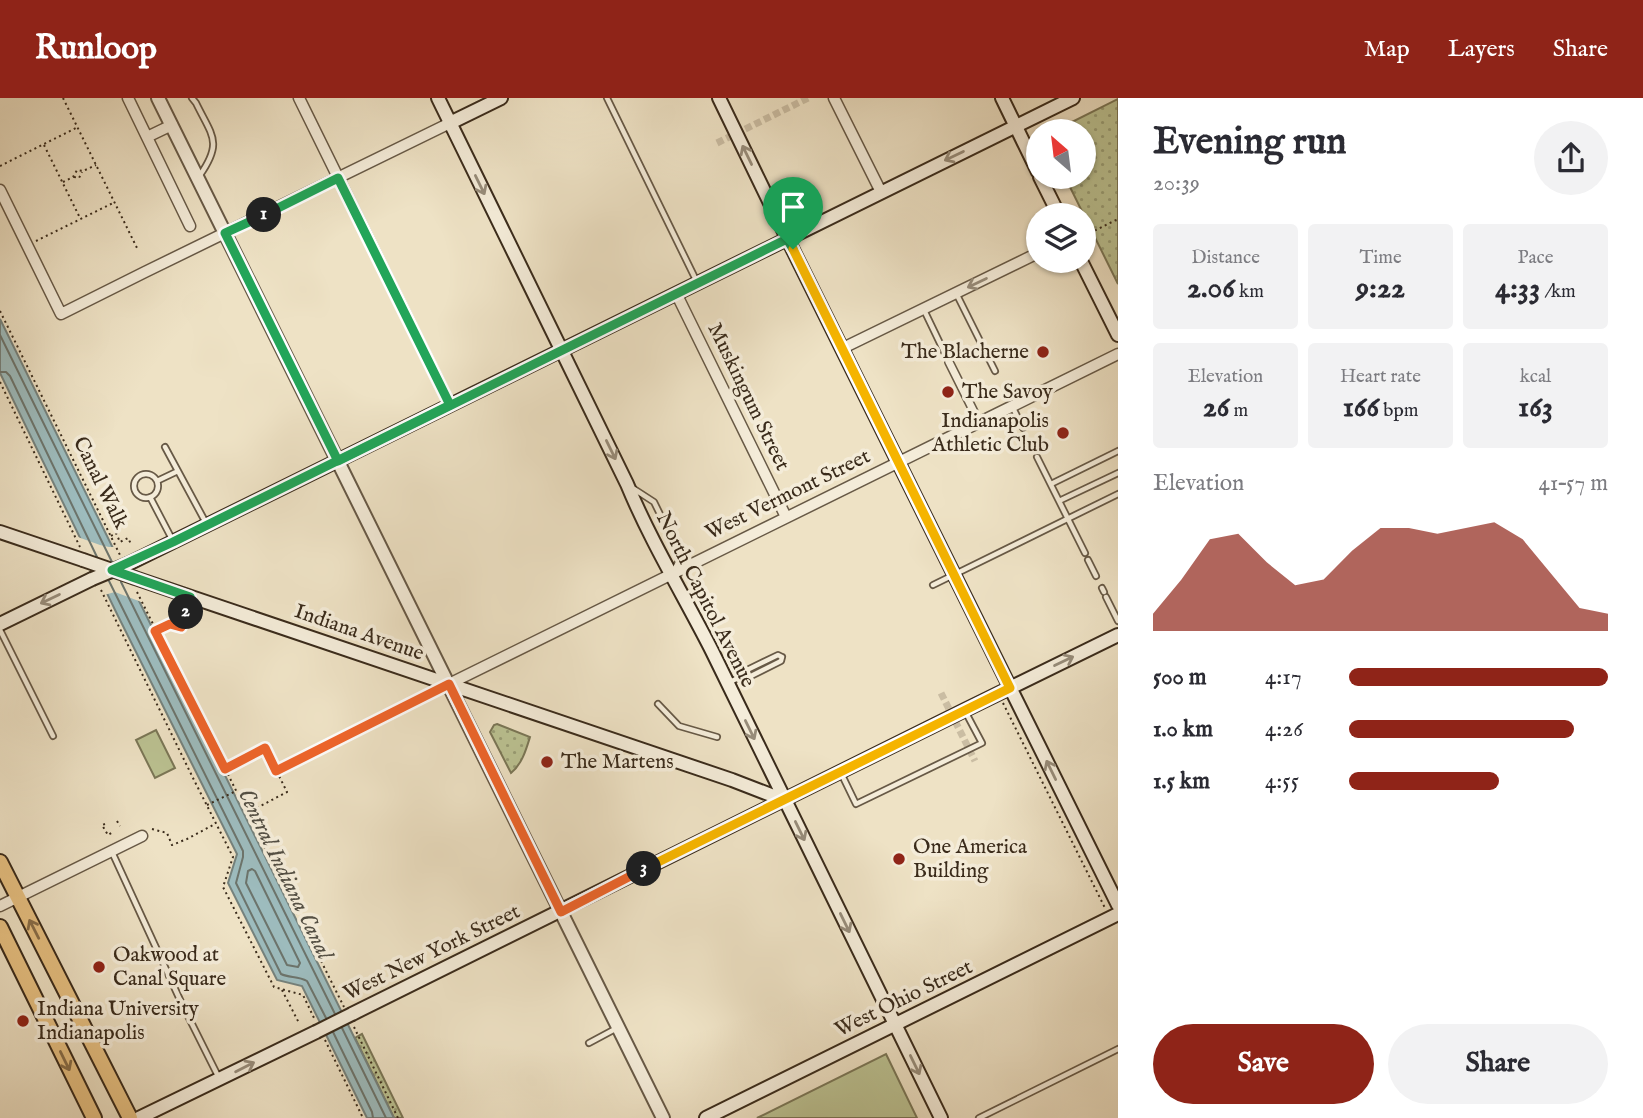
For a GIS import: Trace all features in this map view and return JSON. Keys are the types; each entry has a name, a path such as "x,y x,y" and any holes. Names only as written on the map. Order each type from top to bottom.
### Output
{"main road":[{"path":"158,98 663,1118"},
{"name":"North Capitol Avenue","path":"438,98 562,349 638,511 727,683 941,1118"},
{"path":"450,123 501,98"},
{"path":"719,98 1118,905"},
{"path":"1002,98 1026,147"},
{"path":"0,624 94,580 125,562 207,526 1073,98"},
{"path":"1087,273 1118,335"},
{"name":"Indiana Avenue","path":"0,532 84,558 134,581 190,597 449,684 784,800"},
{"name":"West New York Street","path":"139,1118 350,1017 1118,635"},
{"path":"0,862 130,1118"},
{"name":"West Ohio Street","path":"706,1118 1118,914"},
{"path":"0,927 94,1118"}],"street":[{"path":"128,98 190,226"},
{"path":"299,98 450,405"},
{"path":"834,98 881,192"},
{"path":"0,190 61,314 450,123"},
{"path":"147,137 172,125"},
{"path":"843,348 1026,259"},
{"name":"Muskingum Street","path":"676,293 786,517"},
{"name":"West Vermont Street","path":"363,727 1118,354"},
{"path":"949,362 974,412"},
{"path":"0,906 142,836"}],"lane":[{"path":"192,98 214,140 211,160 198,178"},
{"path":"607,98 697,283"},
{"path":"956,293 995,371"},
{"path":"923,309 949,362"},
{"path":"1012,406 1023,428"},
{"path":"165,447 207,526"},
{"path":"1051,484 1118,451"},
{"path":"1037,457 1085,553"},
{"path":"157,481 178,471"},
{"path":"146,473 157,481 157,492 150,498 139,496 134,490 138,476 146,473"},
{"path":"1059,501 1118,473"},
{"path":"627,484 654,502 660,513 681,557 671,575"},
{"path":"933,585 1118,494"},
{"path":"150,498 173,542"},
{"path":"1088,560 1096,576"},
{"path":"1104,592 1118,621"},
{"path":"0,630 53,736"},
{"path":"727,683 757,665 778,655 782,656 781,661 751,676 746,674"},
{"path":"658,704 679,726 717,737"},
{"path":"841,772 856,804 982,743 964,710"},
{"path":"111,851 219,1080"},
{"path":"589,1043 618,1028"},
{"path":"979,1118 1118,1049"}],"path":[{"path":"63,98 138,250"},
{"path":"0,166 78,127"},
{"path":"43,144 80,219"},
{"path":"74,177 77,170 83,171 96,165"},
{"path":"62,182 74,177 79,178 83,171"},
{"path":"32,243 115,202"},
{"path":"1096,230 1118,219"},
{"name":"Canal Walk","path":"0,311 125,562"},
{"path":"0,382 84,558"},
{"path":"111,536 116,533 120,541 128,538 131,544"},
{"path":"94,580 233,857 223,887 274,986 303,995 363,1118"},
{"path":"134,581 155,631 248,812 398,1118"},
{"path":"155,631 170,624 181,627 190,597"},
{"path":"276,771 363,727"},
{"path":"225,769 265,748 287,792 248,812"},
{"path":"207,805 237,790"},
{"path":"117,821 120,826"},
{"path":"105,824 102,825 108,835 113,832"},
{"path":"152,828 167,833 172,845 216,824"},
{"path":"281,989 299,1023"}],"green space":[{"path":"1118,99 1118,284 1096,240 1096,203 1078,203 1071,189 1096,189 1096,119 1078,119"},
{"path":"497,724 530,737 521,761 511,773 490,732"},
{"path":"156,730 175,768 155,778 136,740"},
{"path":"362,1034 403,1118 394,1118 355,1038"},
{"path":"886,1054 917,1118 757,1118"}],"water":[{"name":"Central Indiana Canal","path":"0,319 394,1118 367,1118 302,986 277,980 228,883 237,854 0,373"}],"pier":[{"path":"75,536 100,545 116,547 144,603 115,592 104,595"}],"tunnel":[{"path":"717,143 808,98"},
{"path":"941,693 975,761"}],"place":[{"name":"The Blacherne","path":"1043,352"},
{"name":"The Savoy","path":"948,392"},
{"name":"Indianapolis Athletic Club","path":"1063,433"},
{"name":"The Martens","path":"547,762"},
{"name":"One America Building","path":"899,859"},
{"name":"Oakwood at Canal Square","path":"99,967"},
{"name":"Indiana University Indianapolis","path":"23,1021"}],"route":[{"path":"793,249 787,239 338,461 225,233 338,178 450,405 400,430 227,516 112,570 190,597 181,627 170,624 155,631 225,769 265,748 276,771 449,684 561,912 1010,688 793,249"}]}
